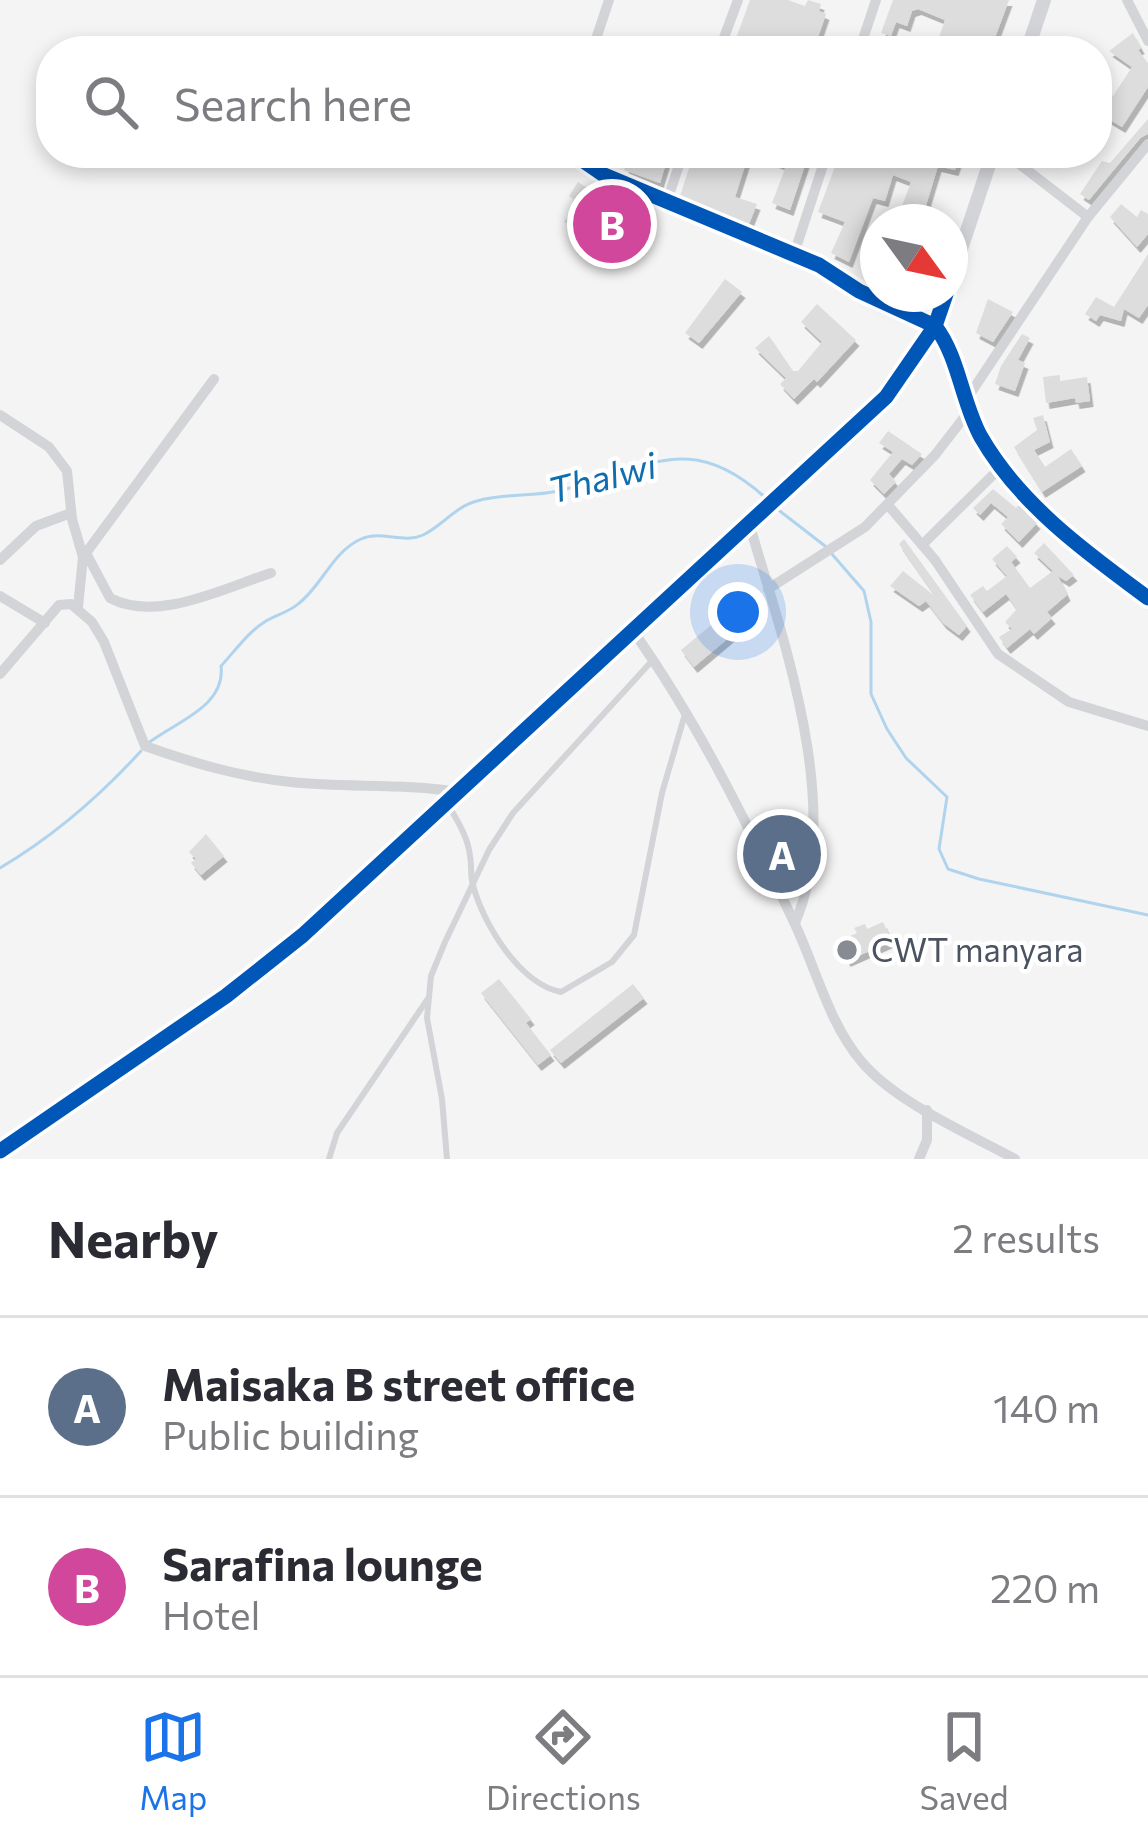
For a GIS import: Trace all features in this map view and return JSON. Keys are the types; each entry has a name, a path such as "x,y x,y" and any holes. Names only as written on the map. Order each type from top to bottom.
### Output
{"street":[{"path":"597,36 609,0"},
{"path":"724,36 738,0"},
{"path":"865,36 876,0"},
{"path":"1032,36 1044,0"},
{"path":"1127,0 1148,40"},
{"path":"768,589 851,538 888,505 968,405 1088,217 1148,144"},
{"path":"594,168 794,254 935,326 968,405 1001,467 1066,535 1148,598"},
{"path":"667,201 677,168"},
{"path":"794,254 822,168"},
{"path":"968,228 988,168"},
{"path":"1024,168 1088,217"},
{"path":"0,1151 226,996 303,935 886,397 940,312"},
{"path":"77,607 85,555 214,379"},
{"path":"0,415 58,455 70,483 71,513 85,555 110,598 134,608 159,606 271,573"},
{"path":"922,544 1001,467"},
{"path":"888,505 922,544 988,640 1023,674 1069,702 1148,726"},
{"path":"0,560 36,526 71,513"},
{"path":"748,523 802,720 813,791 809,874 795,923"},
{"path":"0,596 45,623"},
{"path":"0,674 59,605 66,603 77,607 104,643 145,746 218,770 267,779 407,784 460,792"},
{"path":"633,631 735,801 837,1021 862,1062 890,1087 1015,1159"},
{"path":"919,1159 927,1140 927,1110"}],"lane":[{"path":"448,1159 427,1018 431,976 472,882 513,813 653,659"},
{"path":"447,803 466,841 472,882 484,915 505,947 542,986 561,992 612,962 634,935 662,793 686,714"},
{"path":"329,1159 337,1132 429,997"}],"building":[{"path":"750,0 788,0 805,6 808,0 821,4 819,11 826,14 818,36 737,36"},
{"path":"893,0 1009,0 996,36 939,36 945,20 918,9 912,11 907,26 896,22 891,36 881,33"},
{"path":"1133,33 1148,63 1148,87 1122,127 1112,121 1112,95 1132,67 1112,49"},
{"path":"1148,119 1148,134 1089,200 1080,194 1097,168 1112,168 1112,161"},
{"path":"625,168 664,168 660,183"},
{"path":"689,168 744,168 735,197 757,204 749,224 680,196"},
{"path":"785,168 804,168 790,210 772,203"},
{"path":"834,168 937,168 926,204 903,204 911,182 893,175 885,201 873,198 871,204 860,204 860,233 849,262 831,253 845,222 818,212"},
{"path":"578,182 608,201 584,232 564,222 578,203 569,196"},
{"path":"1121,204 1137,217 1141,210 1148,214 1148,234 1137,247 1110,217"},
{"path":"1148,254 1148,305 1139,318 1124,309 1121,321 1100,315 1096,321 1085,314 1096,297 1114,307"},
{"path":"725,279 742,292 699,343 685,333"},
{"path":"988,299 1013,312 993,342 976,333"},
{"path":"817,304 856,340 794,399 780,384 786,378 755,348 769,336 793,371 798,371 822,342 801,322"},
{"path":"1022,334 1030,338 1018,360 1025,363 1015,391 995,384"},
{"path":"1060,375 1060,381 1087,377 1090,401 1076,403 1075,398 1046,403 1043,377"},
{"path":"1043,415 1050,442 1034,450 1045,467 1071,449 1082,466 1042,492 1014,447 1037,430 1033,418"},
{"path":"888,431 922,454 912,465 902,459 889,474 896,482 884,494 870,480 893,452 879,443"},
{"path":"993,489 1037,523 1019,542 1001,524 1008,517 991,503 980,515 973,508"},
{"path":"904,539 967,626 959,635 926,601 919,606 890,586 903,571 936,597 899,544"},
{"path":"1044,543 1074,575 1066,581 1058,576 1067,595 1047,612 1052,618 1034,634 1030,629 1007,648 999,637 1012,629 1005,622 1017,609 1006,594 983,612 970,595 983,586 987,591 1007,576 992,559 1007,546 1017,557 1011,562 1030,588 1053,571 1034,553"},
{"path":"751,592 764,608 694,667 681,650"},
{"path":"206,834 224,856 201,875 189,852"},
{"path":"883,922 892,941 847,961 839,941 857,933 854,928 865,924 867,929"},
{"path":"499,979 531,1019 526,1023 551,1055 538,1065 481,993"},
{"path":"633,984 644,998 561,1063 550,1050"}],"waterway":[{"name":"Thalwi","path":"147,744 207,703 220,680 221,666 242,642 266,621 298,604 342,552 361,539 415,537 477,501 558,491 667,460 715,465 741,478 769,501"},
{"name":"Thalwi","path":"776,508 825,546"},
{"name":"Thalwi","path":"831,553 864,591 871,622 871,694 887,729 906,758 947,797 939,849 948,869 1148,915"},
{"name":"Thalwi","path":"0,868 75,815 141,751"}],"cycle path":[{"path":"594,168 819,265 859,291 935,326 950,352 981,437 1015,485 1056,526 1148,598"},
{"path":"0,1151 226,996 303,935 886,397 940,312"}],"place":[{"name":"Sarafina lounge","path":"612,224"},
{"name":"Maisaka B street office","path":"782,854"},
{"name":"CWT manyara","path":"847,950"}]}
